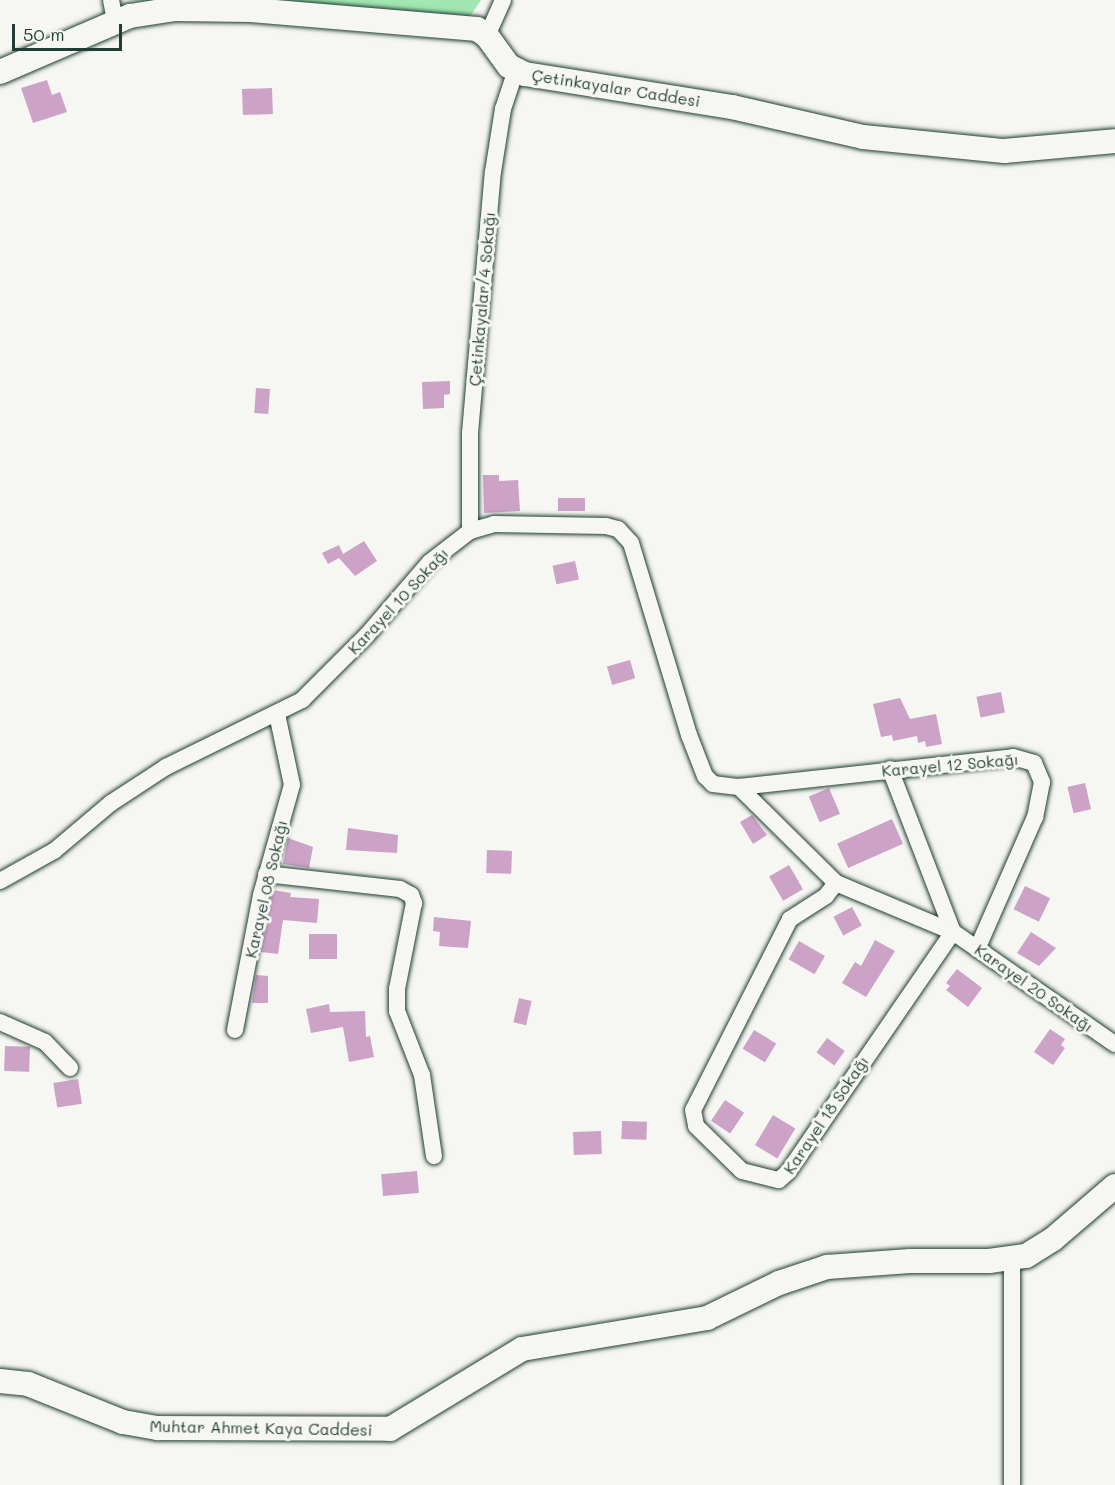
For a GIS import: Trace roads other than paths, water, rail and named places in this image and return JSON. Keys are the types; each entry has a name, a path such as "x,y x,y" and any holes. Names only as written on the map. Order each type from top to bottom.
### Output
{"street":[{"path":"0,72 113,10 147,12 219,8 465,28 487,36 503,0"},
{"name":"Çetinkayalar Caddesi","path":"487,36 501,58 516,70 732,107 899,142 1004,151 1115,141"},
{"name":"Çetinkayalar/4 Sokağı","path":"470,531 472,409 492,184 503,109 516,70"},
{"name":"Karayel 10 Sokağı","path":"0,880 54,851 111,803 166,767 228,734 277,714 302,700 328,676 430,562 470,531 494,524 545,523 606,526 626,535 699,763 713,784 739,787"},
{"name":"Karayel 08 Sokağı","path":"236,1030 267,874 292,785 277,714"},
{"name":"Karayel 12 Sokağı","path":"739,787 1013,757 1027,759 1038,770 1041,789 1035,817 977,949"},
{"path":"890,770 953,932"},
{"path":"739,787 836,883 953,932"},
{"path":"267,874 400,889 411,895 414,903 397,989 397,1011 422,1075 434,1156"},
{"name":"Karayel 18 Sokağı","path":"836,883 826,896 790,919 693,1110 696,1126 742,1171 779,1180 788,1172 953,932"},
{"name":"Karayel 20 Sokağı","path":"953,932 1115,1044"},
{"path":"0,1022 45,1042 70,1068"},
{"name":"Muhtar Ahmet Kaya Caddesi","path":"0,1381 28,1384 123,1422 158,1428 390,1429 408,1422 491,1365 537,1345 707,1318 779,1282 827,1267 1012,1259 1038,1250 1115,1186"},
{"path":"1012,1259 1012,1485"}]}
